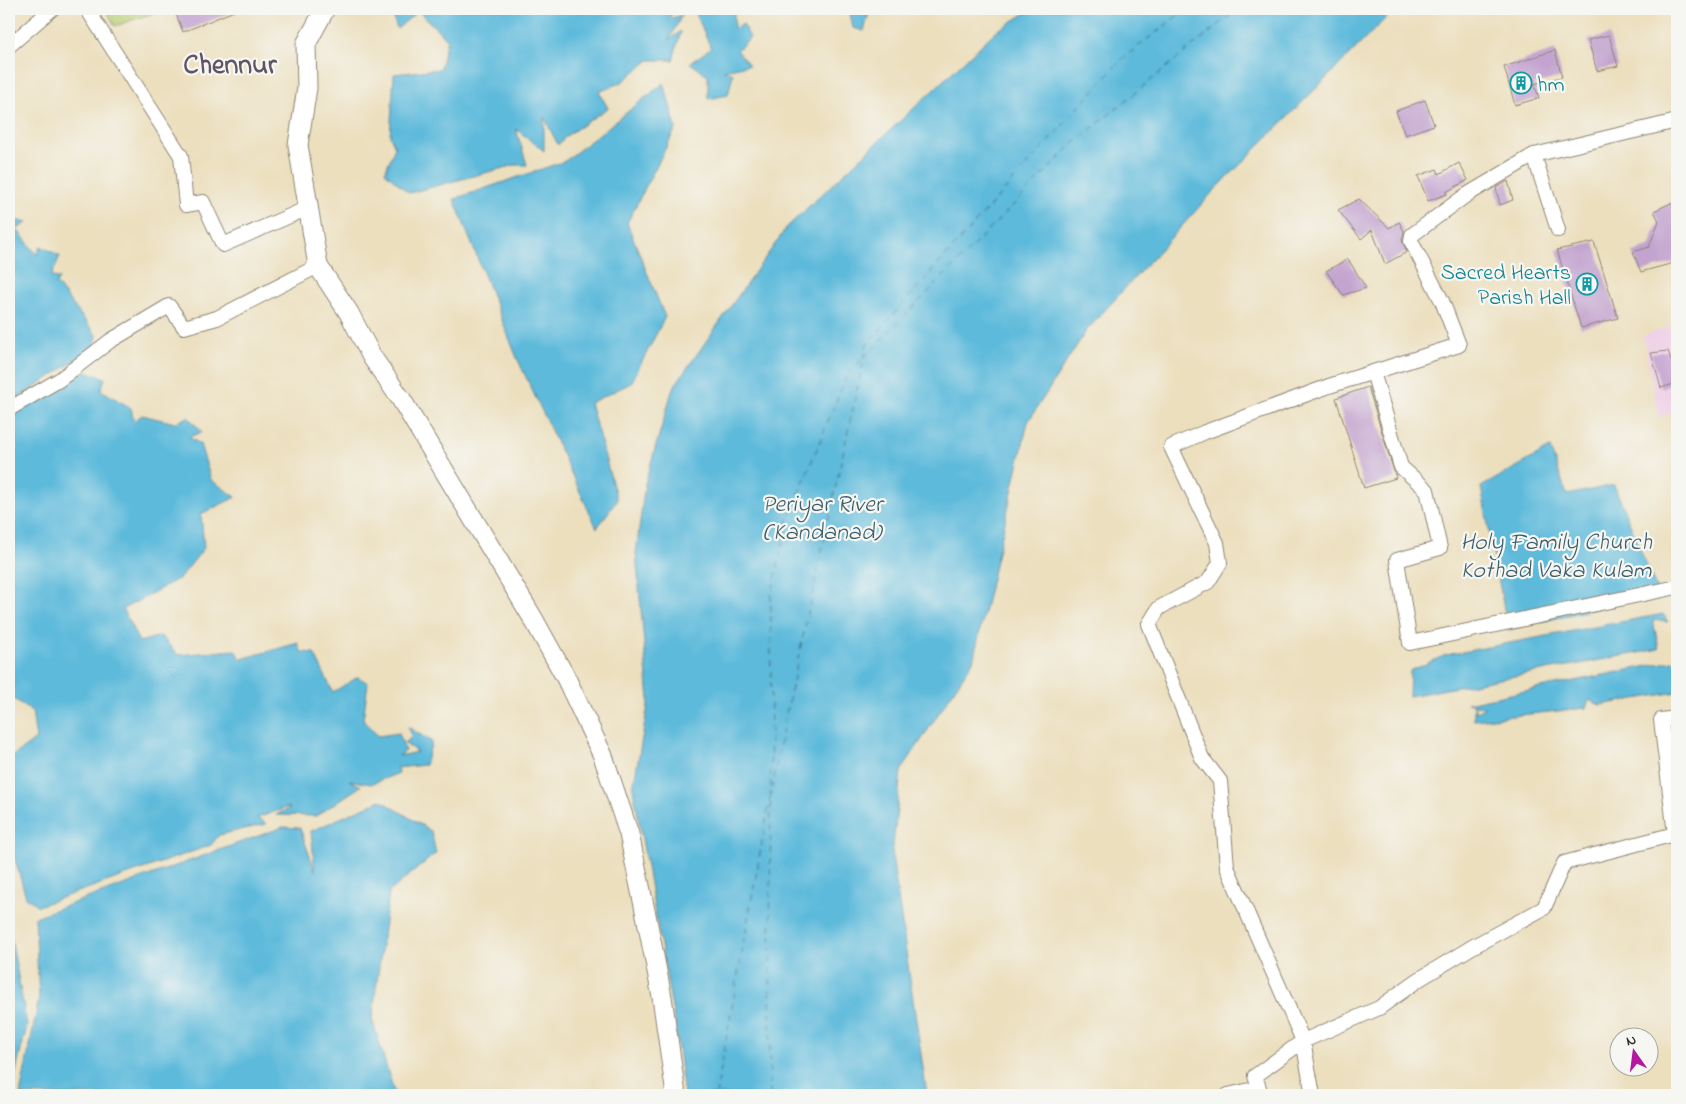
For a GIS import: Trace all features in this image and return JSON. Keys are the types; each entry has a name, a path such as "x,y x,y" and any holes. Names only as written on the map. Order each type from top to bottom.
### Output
{"street":[{"path":"9,46 52,9"},
{"path":"87,9 181,156 186,204 203,202 223,245 248,236 308,208"},
{"path":"325,9 306,44 307,88 298,146 318,266 349,313 372,357 400,399 534,620 566,678 603,756 629,834 662,997 676,1095"},
{"path":"1314,1095 1303,1040 1226,867 1220,781 1202,758 1150,624 1158,608 1208,582 1220,563 1217,543 1171,447 1205,432 1373,372 1459,345 1442,301 1411,241 1412,235 1465,196 1534,155 1677,121"},
{"path":"1534,155 1558,230"},
{"path":"9,409 59,380 110,341 168,306 184,327 217,318 318,266"},
{"path":"1373,372 1401,467 1427,490 1440,548 1397,560 1410,643 1677,587"},
{"path":"1228,1095 1259,1088 1255,1076 1303,1040 1379,1008 1456,956 1544,908 1564,863 1675,834 1660,720 1677,718"}],"shaded area":[{"path":"1677,324 1677,411 1659,418 1643,336"}],"green space":[{"path":"106,9 165,9 115,26"}],"water":[{"path":"391,9 670,9 672,14 668,19 682,15 669,40 681,31 673,60 649,60 622,82 599,92 608,108 566,136 558,145 544,117 544,151 516,129 527,165 515,165 409,193 385,172 395,147 390,136 394,74 440,69 447,39 418,11 397,29"},
{"path":"694,9 734,9 734,29 743,24 750,38 737,50 749,65 724,70 733,74 728,95 708,99 708,75 690,63 711,48"},
{"path":"849,9 870,9 864,31 853,28"},
{"name":"Periyar River (Kandanad)","path":"1032,9 1395,9 1211,194 1086,331 1028,422 973,661 901,771 892,856 927,1095 684,1095 675,1025 633,788 649,700 636,553 645,483 673,388 787,227 995,32"},
{"path":"664,83 676,128 627,223 665,317 631,383 590,403 617,500 597,528 517,358 454,199 565,161"},
{"path":"9,220 28,222 17,229 37,255 41,246 60,256 51,277 60,278 56,283 97,336 94,348 9,404"},
{"path":"83,371 105,378 101,390 131,408 134,421 142,415 175,423 188,417 202,432 189,437 200,444 211,480 236,497 201,514 204,548 180,578 123,609 139,642 161,636 178,655 235,650 241,659 298,643 301,652 314,653 333,692 358,677 368,683 363,720 378,736 399,733 405,751 399,756 417,752 404,743 412,737 408,727 432,742 425,765 396,768 399,773 371,784 349,780 361,786 316,816 276,815 290,808 288,807 257,818 266,824 219,835 211,845 38,906 26,897 9,839 9,759 36,739 32,711 9,696 9,418"},
{"name":"Holy Family Church Kothad Vaka Kulam","path":"1550,448 1567,495 1614,485 1658,593 1508,630 1481,487"},
{"path":"1663,614 1668,622 1653,620 1659,649 1409,696 1410,671 1446,655"},
{"path":"1672,661 1677,662 1677,692 1600,705 1589,700 1586,708 1474,720 1474,706 1477,712 1485,707 1467,703"},
{"path":"381,800 431,831 436,853 389,892 372,1019 395,1095 20,1095 39,999 35,917 283,827 300,828 315,871 311,831"},
{"path":"9,926 27,1026 10,1095 9,1095"}],"building":[{"path":"174,9 239,9 183,32"},
{"name":"hm","path":"1609,35 1618,66 1597,71 1588,40"},
{"path":"1555,50 1562,77 1534,84 1539,98 1515,105 1504,67"},
{"path":"1425,100 1434,125 1405,135 1396,111"},
{"path":"1459,163 1468,180 1446,192 1447,194 1428,201 1418,176 1437,169 1439,174"},
{"path":"1508,181 1513,200 1500,205 1496,188"},
{"path":"1359,199 1389,228 1399,222 1404,231 1402,240 1407,252 1385,264 1372,230 1361,239 1338,210"},
{"path":"1671,203 1677,213 1677,262 1641,272 1633,252 1649,247 1659,221 1654,211"},
{"name":"Sacred Hearts Parish Hall","path":"1594,242 1618,318 1581,328 1557,250"},
{"path":"1348,259 1366,288 1343,295 1326,271"},
{"path":"1668,351 1677,376 1677,383 1661,388 1651,353"},
{"path":"1368,387 1396,478 1364,488 1336,398"}],"ferry route":[{"path":"772,789 782,732 867,344 1122,59 1186,9"},
{"path":"770,1095 771,596 789,517 847,375 1074,143 1238,9"},
{"path":"716,1095 770,798"}],"place":[{"name":"hm","path":"1521,83"},
{"name":"Sacred Hearts Parish Hall","path":"1587,284"}],"district":[{"name":"Chennur","path":"230,63"}]}
